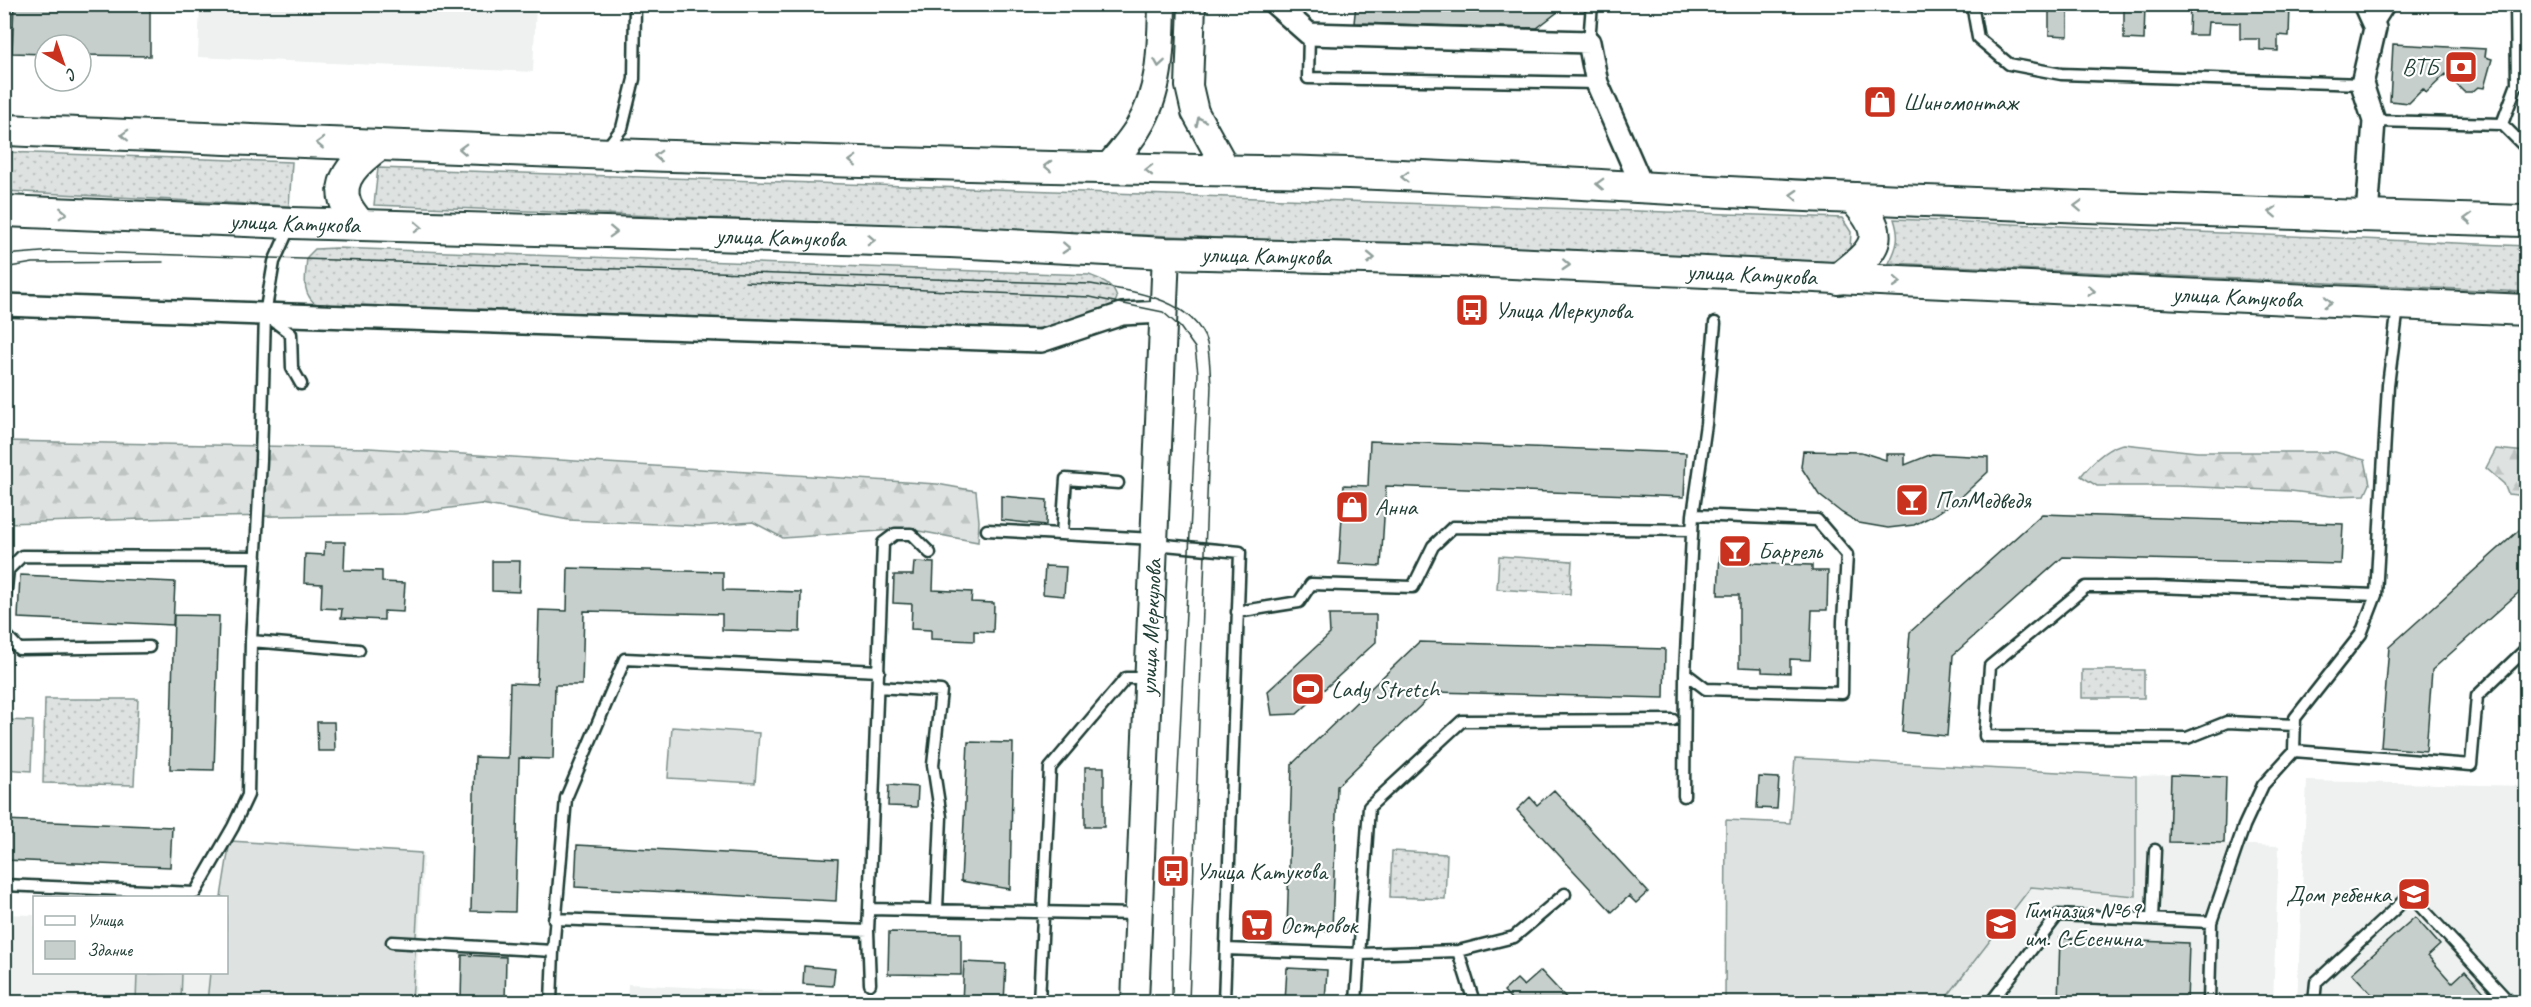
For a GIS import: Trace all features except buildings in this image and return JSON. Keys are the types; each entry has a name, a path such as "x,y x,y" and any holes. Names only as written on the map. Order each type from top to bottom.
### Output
{"main road":[{"path":"4,130 602,154 1106,169 1256,171 1642,186 1853,198 2526,221"},
{"path":"360,225 346,203 344,181 358,160 378,145"},
{"path":"1838,279 1861,261 1873,246 1875,229 1868,214 1853,198"},
{"name":"улица Катукова","path":"4,211 292,223 950,242 1166,253 1458,261 2526,310"}],"street":[{"path":"1106,169 1139,127 1154,88 1160,58 1162,4"},
{"path":"1192,4 1189,86 1195,112 1228,172"},
{"path":"1275,4 1309,34 1589,42 1598,83 1642,186"},
{"path":"2364,4 2375,28 2362,84 2374,121 2367,216"},
{"name":"улица Меркулова","path":"1135,1002 1166,253"},
{"path":"4,305 1041,341 1122,314 1163,312"}],"lane":[{"path":"602,154 622,129 634,79 635,4"},
{"path":"1589,42 1592,4"},
{"path":"1972,4 1978,38 2008,64 2061,74 2362,84"},
{"path":"2375,28 2390,4"},
{"path":"2502,124 2522,84 2516,4"},
{"path":"1309,34 1308,78 1598,83"},
{"path":"2374,121 2502,124 2526,148"},
{"path":"4,885 195,892 248,795 266,314 274,262 292,223"},
{"path":"2209,1002 2211,922 2244,826 2263,784 2294,751 2295,718 2361,634 2376,595 2388,385 2398,305"},
{"path":"266,314 291,334 292,368 301,384"},
{"path":"1684,796 1685,674 1692,530 1706,424 1715,323"},
{"path":"1062,534 1066,479 1118,483"},
{"path":"1685,674 1706,689 1842,693 1847,555 1817,520 1693,515"},
{"path":"1237,612 1299,602 1311,584 1413,587 1433,546 1453,527 1692,530"},
{"path":"987,531 1062,534 1240,552 1224,1002"},
{"path":"870,984 868,931 883,543 894,534 910,534 930,553"},
{"path":"4,607 8,570 22,556 256,557"},
{"path":"2295,725 2227,722 2187,738 1985,736 1990,666 2086,587 2156,587 2376,595"},
{"path":"4,633 19,649 149,647"},
{"path":"252,641 359,650"},
{"path":"2294,751 2471,765 2477,696 2526,649"},
{"path":"551,1002 555,919 566,798 626,658 879,671"},
{"path":"1039,1002 1050,768 1126,678 1148,678"},
{"path":"878,687 940,691 933,765 941,817 937,909"},
{"path":"1356,1002 1369,807 1462,721 1603,718 1673,720"},
{"path":"2152,919 2155,850"},
{"path":"1226,949 1360,954 1458,951 1514,937 1565,894"},
{"path":"2314,1002 2316,982 2410,895 2509,1002"},
{"path":"869,909 1139,914"},
{"path":"1991,1002 2058,915 2211,922"},
{"path":"555,919 868,931"},
{"path":"392,942 553,951"},
{"path":"1458,951 1474,1002"}],"shaded area":[{"path":"200,5 536,5 533,72 198,57"},
{"name":"Гимназия №69 им. С.Есенина","path":"1795,758 2136,776 2171,775 2170,842 2279,846 2273,1002 1725,1002 1726,820 1790,823"},
{"name":"Дом ребенка","path":"2307,781 2526,786 2526,1002 2297,1002"},
{"path":"287,842 424,853 415,1002 5,1002 4,914 33,915 33,974 228,974 228,911"},
{"path":"628,984 873,997 873,1002 627,1002"}],"green space":[{"path":"4,152 292,162 289,206 5,191"},
{"path":"378,168 1842,218 1851,232 1850,249 1836,262 374,205"},
{"path":"1894,219 2526,246 2526,292 1889,263 1897,241"},
{"path":"315,249 1089,275 1110,285 1117,298 1110,313 1025,331 317,305 306,290 307,257"},
{"path":"4,441 369,448 937,484 976,491 979,521 978,542 908,529 783,538 753,522 701,526 569,520 481,504 404,514 5,523"},
{"path":"2124,444 2197,452 2335,452 2365,460 2370,484 2365,495 2331,496 2291,491 2177,486 2097,486 2081,476 2105,452"},
{"path":"2496,449 2526,452 2526,496 2508,494 2504,484 2486,468"},
{"path":"1499,556 1572,561 1570,594 1497,589"},
{"path":"2082,670 2144,670 2144,698 2082,698"},
{"path":"45,699 138,699 134,785 43,783"},
{"path":"5,720 33,721 31,771 5,769"},
{"path":"672,727 759,733 755,783 668,778"},
{"name":"Гимназия №69 им. С.Есенина","path":"1795,758 2136,776 2136,896 2031,887 1943,1002 1725,1002 1726,820 1790,823"},
{"path":"230,841 421,853 412,1002 207,1002 210,974 228,974 228,896 221,896"},
{"path":"1392,851 1447,854 1445,899 1390,897"},
{"path":"137,974 182,974 181,1002 136,1002"}],"tram line":[{"path":"4,255 54,251 1090,284 1140,294 1174,306 1188,315 1199,328 1207,343 1211,385 1189,1002"},
{"path":"4,268 33,263 163,262"},
{"path":"745,282 1090,297 1163,312 1180,327 1195,348 1198,373 1173,871 1172,1002"}],"place":[{"name":"ВТБ","path":"2461,67"},
{"name":"Шиномонтаж","path":"1880,102"},
{"name":"Улица Меркулова","path":"1472,310"},
{"name":"ПолМедведя","path":"1912,500"},
{"name":"Анна","path":"1352,507"},
{"name":"Баррель","path":"1735,551"},
{"name":"Lady Stretch","path":"1308,689"},
{"name":"Улица Катукова","path":"1173,871"},
{"name":"Дом ребенка","path":"2414,894"},
{"name":"Гимназия №69 им. С.Есенина","path":"2001,924"},
{"name":"Островок","path":"1257,925"}]}
